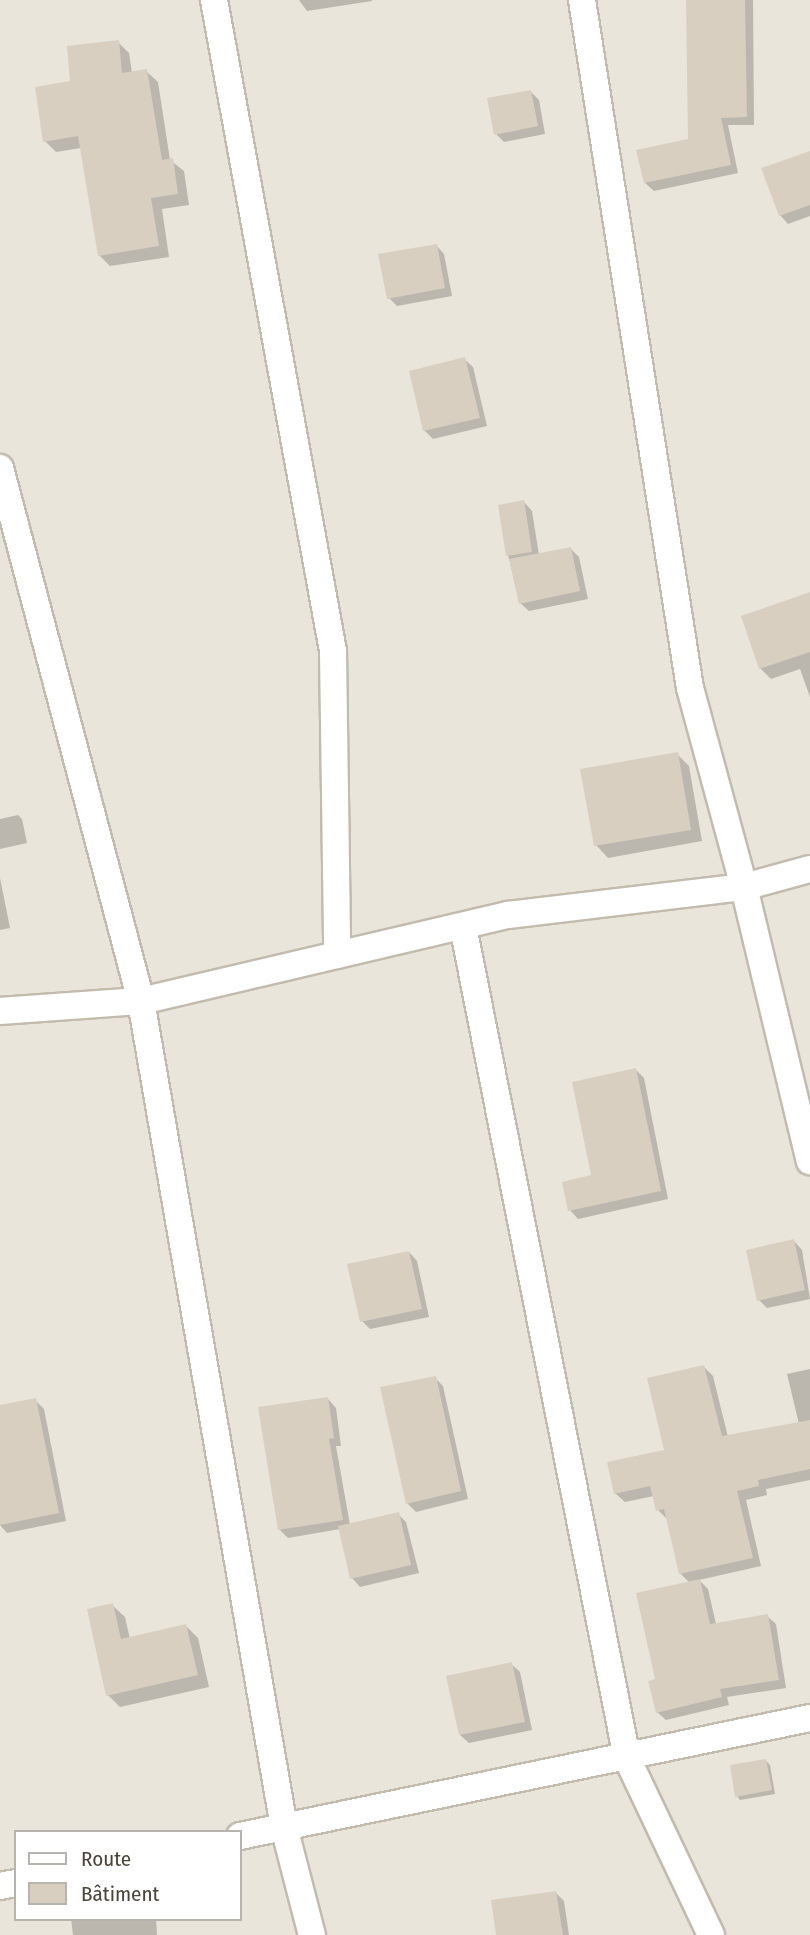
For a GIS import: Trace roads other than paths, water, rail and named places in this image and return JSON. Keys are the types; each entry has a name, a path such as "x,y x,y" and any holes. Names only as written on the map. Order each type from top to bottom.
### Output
{"street":[{"path":"214,0 333,651 337,955"},
{"path":"582,0 690,688 744,887 810,1161"},
{"path":"0,468 141,1001 284,1827 312,1935"},
{"path":"0,1011 141,1001 508,915 744,887 810,869"},
{"path":"463,926 627,1758 711,1935"},
{"path":"242,1836 810,1718"}]}
